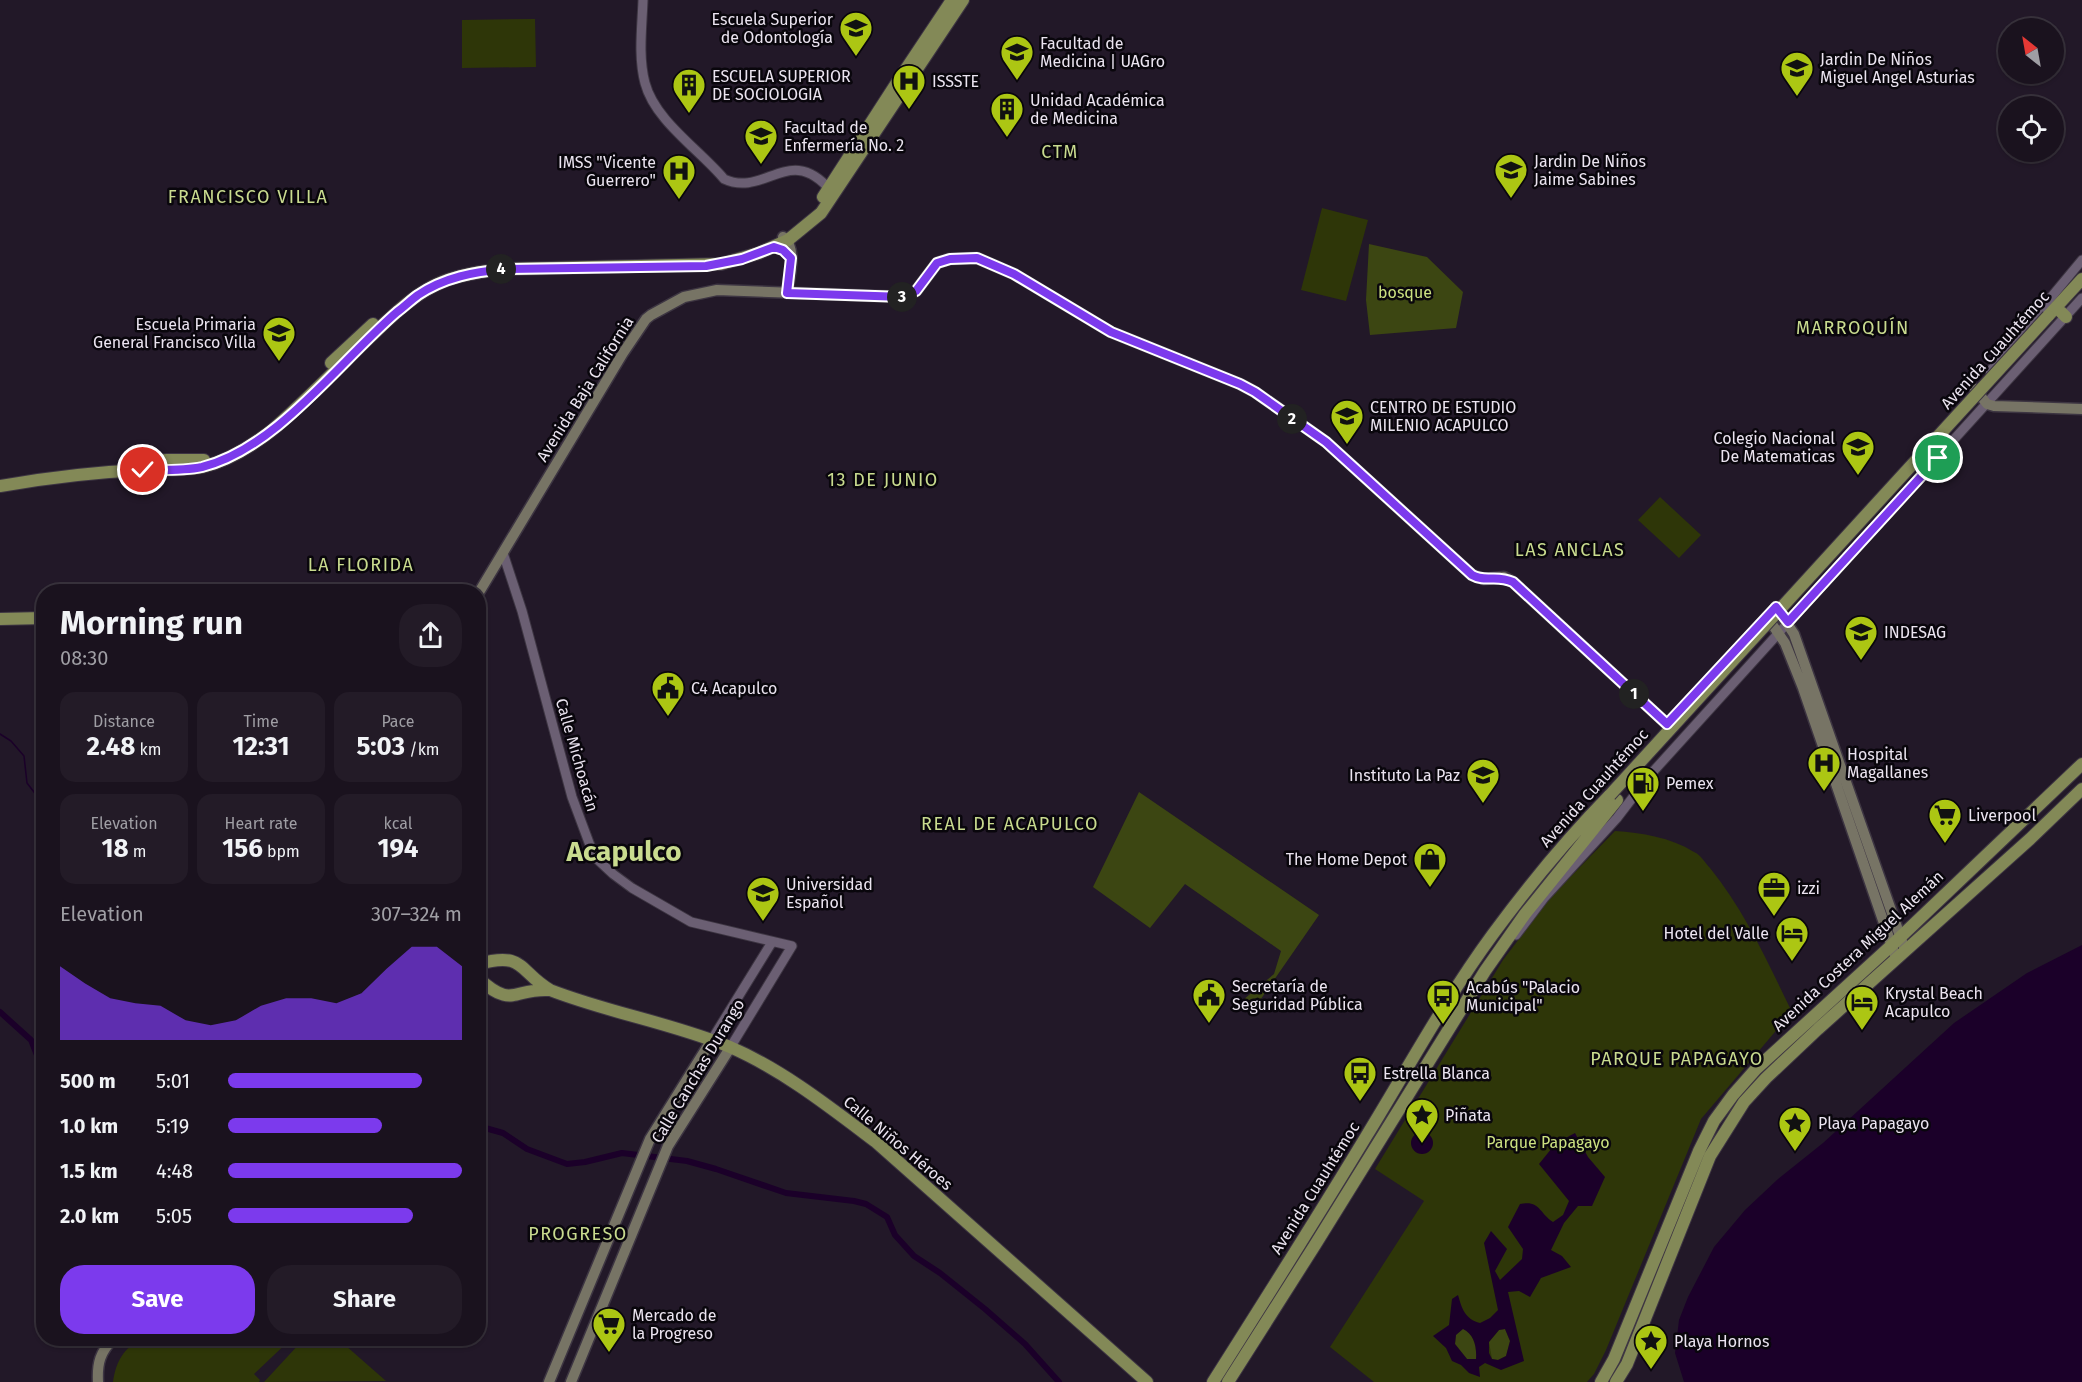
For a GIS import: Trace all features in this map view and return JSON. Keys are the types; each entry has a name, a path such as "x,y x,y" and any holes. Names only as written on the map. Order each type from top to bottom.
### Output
{"main road":[{"path":"929,44 952,0"},
{"path":"0,478 155,461 204,460 225,452 245,443 267,426 355,339 418,295 440,283 479,271 706,266 742,259 774,247 831,192 900,86 963,0"},
{"path":"785,238 791,249 787,293"},
{"path":"0,486 143,470 169,471 202,467 226,459 251,446 272,431 414,290 438,277 477,265 497,262 706,260 752,250 785,238"},
{"path":"774,247 783,250 791,258"},
{"name":"Avenida Baja California","path":"484,584 623,353 646,319 684,297 717,290 904,297 916,291 937,263 950,259 977,258 1014,274 1111,332 1255,392 1326,442 1472,575 1484,579 1504,578 1513,582 1667,724"},
{"name":"Avenida Cuauhtémoc","path":"2057,316 2082,279"},
{"name":"Avenida Cuauhtémoc","path":"1228,1382 1316,1245 1485,971 1613,798 2082,287"},
{"path":"1975,389 1988,404 1994,406 2082,409"},
{"path":"1776,607 1794,634 1900,954"},
{"path":"1767,616 1785,643 1803,688 1896,940"},
{"path":"0,619 36,618"},
{"name":"Avenida Costera Miguel Alemán","path":"1601,1382 1614,1359 1699,1151 1714,1121 1733,1095 1756,1069 2082,764"},
{"name":"Avenida Costera Miguel Alemán","path":"1616,1382 1627,1364 1710,1156 1744,1102 1766,1078 1900,954 2030,839 2082,789"},
{"name":"Avenida Cuauhtémoc","path":"1213,1382 1445,1007 1493,934 1528,887 1582,824 1613,798"},
{"name":"Calle Niños Héroes","path":"486,962 496,960 518,962 535,986 730,1048 771,1069 806,1091 876,1142 1147,1382"},
{"path":"486,984 499,994 518,996 535,986"},
{"path":"549,1382 651,1136 711,1041"},
{"name":"Calle Canchas Durango","path":"572,1382 669,1143 730,1048"},
{"path":"651,1136 669,1143"},
{"path":"640,1161 659,1169"},
{"path":"98,1382 99,1358 106,1346"}],"street":[{"path":"643,0 642,57 645,84 667,121 724,179 749,183 797,169 812,175 831,192"},
{"path":"1493,934 1506,908 1523,884 1975,389 2082,260"},
{"path":"1485,971 1525,925 1544,898 1617,818 1654,771 1988,404 2057,316 2082,298"},
{"name":"Calle Michoacán","path":"503,553 522,611 572,798 591,849 598,860 632,888 680,917 702,925 792,946"},
{"path":"711,1041 772,942"},
{"name":"Calle Canchas Durango","path":"730,1048 792,946"}],"green space":[{"path":"535,19 536,67 462,68 462,20"},
{"path":"1322,208 1368,220 1346,301 1301,290"},
{"name":"bosque","path":"1369,244 1427,257 1463,292 1456,328 1370,335 1366,300"},
{"path":"1660,497 1701,535 1679,558 1638,520"},
{"path":"1139,792 1319,915 1254,1009 1243,1000 1274,974 1281,951 1185,884 1150,928 1093,887"},
{"name":"Parque Papagayo","path":"1615,831 1666,839 1701,857 1723,885 1745,920 1792,1012 1701,1119 1606,1350 1594,1374 1587,1382 1374,1382 1330,1347 1424,1201 1375,1169 1503,960 1550,898"},
{"path":"1463,1328 1474,1341 1476,1359 1467,1359 1455,1344 1456,1334"},
{"path":"1505,1329 1510,1341 1506,1356 1498,1360 1492,1359 1489,1342 1499,1330"},
{"path":"131,1346 284,1346 254,1374 260,1380 259,1382 113,1382 116,1368 126,1350"},
{"path":"297,1346 346,1346 386,1381 264,1382"}],"shaded area":[{"path":"2082,945 2082,1382 1684,1382 1675,1353 1679,1320 1688,1297 1714,1247 1745,1210 1778,1179 1823,1143 1954,1023 2027,973"},
{"path":"1422,1132 1430,1135 1433,1143 1430,1151 1422,1154 1414,1151 1411,1143 1414,1135"},
{"path":"1575,1133 1588,1157 1605,1177 1592,1206 1578,1206 1564,1223 1551,1250 1562,1256 1571,1267 1541,1278 1530,1297 1519,1291 1508,1292 1524,1361 1501,1370 1485,1363 1479,1367 1480,1377 1469,1373 1461,1365 1452,1361 1446,1348 1433,1336 1449,1325 1452,1299 1458,1295 1465,1313 1480,1323 1490,1318 1498,1310 1484,1243 1491,1231 1507,1249 1495,1271 1500,1280 1522,1259 1523,1249 1508,1227 1520,1204 1527,1203 1536,1206 1553,1222 1563,1215 1569,1201 1539,1164 1556,1143","holes":["1463,1329 1474,1341 1476,1359 1467,1359 1455,1344 1456,1335","1505,1329 1510,1341 1506,1356 1498,1360 1492,1359 1489,1353 1489,1342 1499,1330"]}],"waterway":[{"path":"0,734 11,741 24,756 27,783 36,795"},
{"path":"0,1012 31,1040 36,1053"},
{"path":"486,1128 503,1133 527,1149 567,1164 622,1153 687,1161 786,1193 866,1204 887,1217 895,1235 914,1256 940,1273 985,1309 1025,1344 1059,1382"}],"place":[{"name":"Escuela Superior de Odontología","path":"856,57"},
{"name":"Facultad de Medicina | UAGro","path":"1017,81"},
{"name":"Jardin De Niños Miguel Angel Asturias","path":"1797,97"},
{"name":"ISSSTE","path":"909,110"},
{"name":"ESCUELA SUPERIOR DE SOCIOLOGIA","path":"689,114"},
{"name":"Unidad Académica de Medicina","path":"1007,138"},
{"name":"Facultad de Enfermería No. 2","path":"761,165"},
{"name":"Jardin De Niños Jaime Sabines","path":"1511,199"},
{"name":"IMSS \"Vicente Guerrero\"","path":"679,200"},
{"name":"Escuela Primaria General Francisco Villa","path":"279,362"},
{"name":"CENTRO DE ESTUDIO MILENIO ACAPULCO","path":"1347,445"},
{"name":"Colegio Nacional De Matematicas","path":"1858,476"},
{"name":"INDESAG","path":"1861,661"},
{"name":"C4 Acapulco","path":"668,717"},
{"name":"Hospital Magallanes","path":"1824,792"},
{"name":"Instituto La Paz","path":"1483,804"},
{"name":"Pemex","path":"1643,812"},
{"name":"Liverpool","path":"1945,844"},
{"name":"The Home Depot","path":"1430,888"},
{"name":"izzi","path":"1774,917"},
{"name":"Universidad Español","path":"763,922"},
{"name":"Hotel del Valle","path":"1792,962"},
{"name":"Secretaría de Seguridad Pública","path":"1209,1024"},
{"name":"Acabús \"Palacio Municipal\"","path":"1443,1025"},
{"name":"Krystal Beach Acapulco","path":"1862,1031"},
{"name":"Estrella Blanca","path":"1360,1102"},
{"name":"Piñata","path":"1422,1144"},
{"name":"Playa Papagayo","path":"1795,1152"},
{"name":"Mercado de la Progreso","path":"609,1353"},
{"name":"Playa Hornos","path":"1651,1370"}],"district":[{"name":"CTM","path":"1060,152"},
{"name":"FRANCISCO VILLA","path":"248,197"},
{"name":"MARROQUÍN","path":"1853,328"},
{"name":"13 DE JUNIO","path":"883,480"},
{"name":"LAS ANCLAS","path":"1570,550"},
{"name":"LA FLORIDA","path":"361,565"},
{"name":"REAL DE ACAPULCO","path":"1010,824"},
{"name":"Acapulco","path":"624,851"},
{"name":"PARQUE PAPAGAYO","path":"1677,1059"},
{"name":"PROGRESO","path":"578,1234"}],"route":[{"path":"143,470 169,471 202,467 226,459 251,446 291,415 358,348 418,295 440,283 479,271 706,266 742,259 774,247 783,250 791,258 787,293 904,297 916,291 937,263 950,259 977,258 1014,274 1111,332 1255,392 1326,442 1472,575 1478,579 1498,577 1513,582 1667,724 1776,607 1788,622 1938,458"}]}
